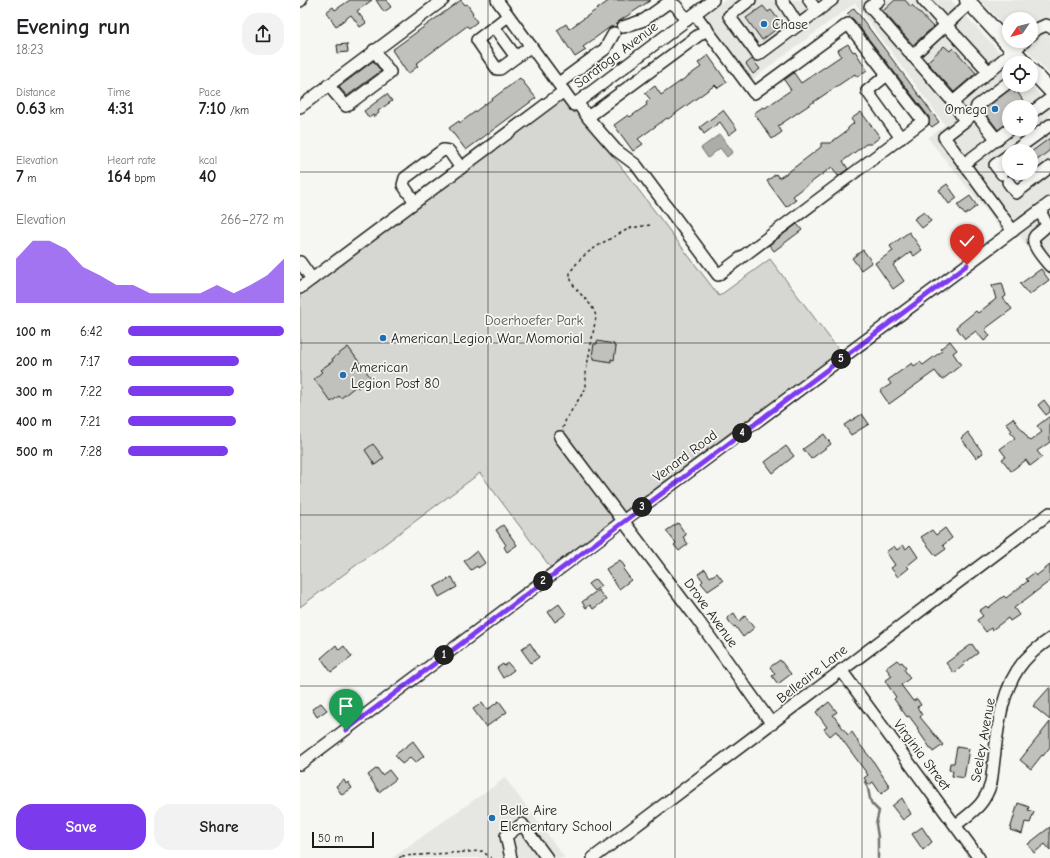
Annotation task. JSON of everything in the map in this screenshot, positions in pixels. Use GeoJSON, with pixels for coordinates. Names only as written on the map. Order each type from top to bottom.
{"type":"FeatureCollection","features":[{"type":"Feature","properties":{"kind":"main road"},"geometry":{"type":"LineString","coordinates":[[968,2],[1019,56]]}},
{"type":"Feature","properties":{"kind":"main road"},"geometry":{"type":"LineString","coordinates":[[1038,77],[1050,90]]}},
{"type":"Feature","properties":{"kind":"street"},"geometry":{"type":"LineString","coordinates":[[300,107],[374,50],[443,0]]}},
{"type":"Feature","properties":{"kind":"street"},"geometry":{"type":"LineString","coordinates":[[300,288],[461,168],[561,87],[605,49],[619,30],[644,20],[669,2],[707,29],[754,93],[848,24],[923,121],[718,275],[636,165],[616,150],[561,87],[497,0]]}},
{"type":"Feature","properties":{"kind":"street"},"geometry":{"type":"LineString","coordinates":[[750,0],[729,16],[758,55],[832,0]]}},
{"type":"Feature","properties":{"kind":"street"},"geometry":{"type":"LineString","coordinates":[[782,0],[798,25]]}},
{"type":"Feature","properties":{"kind":"street"},"geometry":{"type":"LineString","coordinates":[[809,0],[817,11]]}},
{"type":"Feature","properties":{"kind":"street"},"geometry":{"type":"LineString","coordinates":[[879,0],[870,7],[953,102],[965,121]]}},
{"type":"Feature","properties":{"kind":"street"},"geometry":{"type":"LineString","coordinates":[[923,0],[989,72]]}},
{"type":"Feature","properties":{"kind":"street","name":"Saratoga Avenue"},"geometry":{"type":"LineString","coordinates":[[576,104],[691,17],[707,2]]}},
{"type":"Feature","properties":{"kind":"street"},"geometry":{"type":"LineString","coordinates":[[912,56],[968,2]]}},
{"type":"Feature","properties":{"kind":"street"},"geometry":{"type":"LineString","coordinates":[[508,16],[477,41],[497,69],[500,69],[531,46]]}},
{"type":"Feature","properties":{"kind":"street"},"geometry":{"type":"LineString","coordinates":[[1038,29],[1046,25],[1050,27]]}},
{"type":"Feature","properties":{"kind":"street"},"geometry":{"type":"LineString","coordinates":[[494,27],[516,57]]}},
{"type":"Feature","properties":{"kind":"street"},"geometry":{"type":"LineString","coordinates":[[588,117],[707,29]]}},
{"type":"Feature","properties":{"kind":"street"},"geometry":{"type":"LineString","coordinates":[[953,102],[1017,48]]}},
{"type":"Feature","properties":{"kind":"street"},"geometry":{"type":"LineString","coordinates":[[328,85],[346,106],[389,74],[390,72],[374,50]]}},
{"type":"Feature","properties":{"kind":"street"},"geometry":{"type":"LineString","coordinates":[[887,75],[867,91],[901,138]]}},
{"type":"Feature","properties":{"kind":"street"},"geometry":{"type":"LineString","coordinates":[[1002,87],[977,106],[975,112],[944,137],[1013,230]]}},
{"type":"Feature","properties":{"kind":"street"},"geometry":{"type":"LineString","coordinates":[[1038,108],[1050,99]]}},
{"type":"Feature","properties":{"kind":"street"},"geometry":{"type":"LineString","coordinates":[[975,112],[997,140]]}},
{"type":"Feature","properties":{"kind":"street"},"geometry":{"type":"LineString","coordinates":[[1024,144],[1050,126]]}},
{"type":"Feature","properties":{"kind":"street"},"geometry":{"type":"LineString","coordinates":[[964,164],[1002,136]]}},
{"type":"Feature","properties":{"kind":"street"},"geometry":{"type":"LineString","coordinates":[[415,202],[402,184],[405,178],[443,150],[450,151],[461,168]]}},
{"type":"Feature","properties":{"kind":"street"},"geometry":{"type":"LineString","coordinates":[[1002,160],[995,165],[1002,174]]}},
{"type":"Feature","properties":{"kind":"street"},"geometry":{"type":"LineString","coordinates":[[1038,178],[1049,170]]}},
{"type":"Feature","properties":{"kind":"street"},"geometry":{"type":"LineString","coordinates":[[1006,180],[1016,193],[1035,180]]}},
{"type":"Feature","properties":{"kind":"street","name":"Venard Road"},"geometry":{"type":"LineString","coordinates":[[300,764],[1050,203]]}},
{"type":"Feature","properties":{"kind":"street"},"geometry":{"type":"LineString","coordinates":[[1040,210],[1047,224],[1034,237],[1033,241],[1034,246],[1050,266]]}},
{"type":"Feature","properties":{"kind":"street"},"geometry":{"type":"LineString","coordinates":[[300,262],[312,279]]}},
{"type":"Feature","properties":{"kind":"street","name":"Drove Avenue"},"geometry":{"type":"LineString","coordinates":[[560,437],[697,619],[772,724]]}},
{"type":"Feature","properties":{"kind":"street","name":"Belleaire Lane"},"geometry":{"type":"LineString","coordinates":[[593,858],[1050,513]]}},
{"type":"Feature","properties":{"kind":"street","name":"Seeley Avenue"},"geometry":{"type":"LineString","coordinates":[[956,825],[976,809],[984,801],[988,794],[991,784],[1002,705],[1010,683],[1024,661],[1050,638]]}},
{"type":"Feature","properties":{"kind":"street","name":"Virginia Street"},"geometry":{"type":"LineString","coordinates":[[841,670],[979,858]]}},
{"type":"Feature","properties":{"kind":"street"},"geometry":{"type":"LineString","coordinates":[[511,858],[506,836],[522,824],[547,858]]}},
{"type":"Feature","properties":{"kind":"path"},"geometry":{"type":"LineString","coordinates":[[560,437],[566,419],[586,388],[586,371],[591,338],[595,324],[595,310],[570,280],[570,272],[581,258],[604,242],[630,228],[650,225]]}},
{"type":"Feature","properties":{"kind":"path"},"geometry":{"type":"LineString","coordinates":[[399,858],[482,851],[491,858]]}},
{"type":"Feature","properties":{"kind":"shaded area"},"geometry":{"type":"Polygon","coordinates":[[[725,0],[951,0],[1003,56],[1002,56],[1002,92],[1037,92],[1050,106],[1050,278],[1019,235],[1003,232],[928,138],[945,125],[855,3],[750,81],[703,15],[725,0]]]}},
{"type":"Feature","properties":{"kind":"shaded area"},"geometry":{"type":"Polygon","coordinates":[[[980,0],[1050,0],[1050,75],[1038,62],[1038,56],[1033,56],[1025,48],[1038,48],[1038,12],[1002,12],[1002,24],[980,0]]]}},
{"type":"Feature","properties":{"kind":"shaded area"},"geometry":{"type":"Polygon","coordinates":[[[720,134],[733,152],[727,157],[720,148],[708,158],[701,148],[720,134]]]}},
{"type":"Feature","properties":{"kind":"shaded area","name":"Belle Aire Elementary School"},"geometry":{"type":"Polygon","coordinates":[[[505,778],[565,858],[392,858],[505,778]]]}},
{"type":"Feature","properties":{"kind":"green space","name":"Doerhoefer Park"},"geometry":{"type":"Polygon","coordinates":[[[561,99],[574,113],[578,110],[719,296],[770,259],[841,353],[551,568],[480,473],[300,607],[300,294],[557,100],[561,99]]]}},
{"type":"Feature","properties":{"kind":"building"},"geometry":{"type":"Polygon","coordinates":[[[350,0],[372,0],[357,11],[366,23],[360,27],[351,15],[336,26],[326,12],[333,7],[335,10],[350,0]]]}},
{"type":"Feature","properties":{"kind":"building"},"geometry":{"type":"Polygon","coordinates":[[[376,0],[386,0],[391,7],[384,12],[376,0]]]}},
{"type":"Feature","properties":{"kind":"building"},"geometry":{"type":"Polygon","coordinates":[[[461,0],[465,5],[467,4],[477,22],[469,28],[467,26],[416,64],[418,66],[408,74],[392,50],[461,0]]]}},
{"type":"Feature","properties":{"kind":"building"},"geometry":{"type":"Polygon","coordinates":[[[610,0],[651,0],[618,22],[616,27],[610,27],[583,47],[586,50],[575,57],[557,30],[566,24],[569,29],[610,0]]]}},
{"type":"Feature","properties":{"kind":"building"},"geometry":{"type":"Polygon","coordinates":[[[895,0],[905,0],[911,7],[912,5],[933,27],[913,45],[883,11],[895,0]]]}},
{"type":"Feature","properties":{"kind":"building","name":"Chase"},"geometry":{"type":"Polygon","coordinates":[[[763,6],[768,12],[771,10],[778,19],[775,21],[779,27],[762,40],[746,18],[763,6]]]}},
{"type":"Feature","properties":{"kind":"building"},"geometry":{"type":"Polygon","coordinates":[[[854,8],[939,122],[932,127],[929,124],[929,117],[854,20],[847,14],[854,8]]]}},
{"type":"Feature","properties":{"kind":"building"},"geometry":{"type":"Polygon","coordinates":[[[347,44],[348,52],[338,53],[337,45],[347,44]]]}},
{"type":"Feature","properties":{"kind":"building"},"geometry":{"type":"Polygon","coordinates":[[[848,44],[853,52],[855,51],[867,70],[857,77],[855,74],[778,126],[782,132],[772,139],[754,113],[763,107],[765,108],[791,90],[784,80],[794,73],[801,83],[841,56],[838,50],[848,44]]]}},
{"type":"Feature","properties":{"kind":"building"},"geometry":{"type":"Polygon","coordinates":[[[944,46],[950,51],[953,48],[976,73],[954,92],[927,62],[944,46]]]}},
{"type":"Feature","properties":{"kind":"building"},"geometry":{"type":"Polygon","coordinates":[[[708,55],[727,82],[718,88],[715,85],[638,139],[643,144],[633,151],[614,125],[628,115],[630,117],[647,105],[646,103],[650,99],[645,93],[655,86],[661,95],[701,67],[698,63],[708,55]]]}},
{"type":"Feature","properties":{"kind":"building"},"geometry":{"type":"Polygon","coordinates":[[[752,59],[760,69],[753,74],[746,64],[752,59]]]}},
{"type":"Feature","properties":{"kind":"building"},"geometry":{"type":"Polygon","coordinates":[[[373,61],[381,71],[347,96],[339,87],[373,61]]]}},
{"type":"Feature","properties":{"kind":"building"},"geometry":{"type":"Polygon","coordinates":[[[520,78],[536,98],[466,150],[449,128],[459,121],[460,123],[520,78]]]}},
{"type":"Feature","properties":{"kind":"building"},"geometry":{"type":"Polygon","coordinates":[[[1007,92],[1018,92],[1023,100],[1002,100],[1002,127],[998,130],[983,110],[1007,92]]]}},
{"type":"Feature","properties":{"kind":"building"},"geometry":{"type":"Polygon","coordinates":[[[387,94],[392,101],[378,111],[379,113],[374,117],[373,115],[369,118],[364,111],[387,94]]]}},
{"type":"Feature","properties":{"kind":"building"},"geometry":{"type":"Polygon","coordinates":[[[723,110],[737,129],[729,135],[720,122],[704,134],[700,127],[723,110]]]}},
{"type":"Feature","properties":{"kind":"building"},"geometry":{"type":"Polygon","coordinates":[[[861,112],[880,137],[871,144],[866,144],[843,161],[848,169],[838,176],[832,167],[793,196],[796,200],[786,207],[767,181],[776,174],[779,178],[787,173],[821,147],[821,143],[830,143],[848,130],[848,128],[854,123],[851,119],[861,112]]]}},
{"type":"Feature","properties":{"kind":"building"},"geometry":{"type":"Polygon","coordinates":[[[1050,138],[1050,150],[1038,159],[1038,147],[1050,138]]]}},
{"type":"Feature","properties":{"kind":"building"},"geometry":{"type":"Polygon","coordinates":[[[947,184],[957,198],[949,204],[939,190],[947,184]]]}},
{"type":"Feature","properties":{"kind":"building"},"geometry":{"type":"Polygon","coordinates":[[[970,196],[977,206],[965,215],[957,205],[970,196]]]}},
{"type":"Feature","properties":{"kind":"building"},"geometry":{"type":"Polygon","coordinates":[[[924,212],[931,221],[922,228],[914,219],[924,212]]]}},
{"type":"Feature","properties":{"kind":"building"},"geometry":{"type":"Polygon","coordinates":[[[797,224],[802,230],[774,251],[769,245],[797,224]]]}},
{"type":"Feature","properties":{"kind":"building"},"geometry":{"type":"Polygon","coordinates":[[[909,232],[922,250],[914,256],[911,252],[893,265],[904,281],[893,289],[875,263],[893,251],[890,246],[909,232]]]}},
{"type":"Feature","properties":{"kind":"building"},"geometry":{"type":"Polygon","coordinates":[[[863,250],[872,262],[861,270],[852,258],[863,250]]]}},
{"type":"Feature","properties":{"kind":"building"},"geometry":{"type":"Polygon","coordinates":[[[1041,269],[1049,280],[1029,295],[1020,284],[1041,269]]]}},
{"type":"Feature","properties":{"kind":"building"},"geometry":{"type":"Polygon","coordinates":[[[1002,283],[1006,296],[1003,298],[1012,309],[985,329],[990,336],[984,341],[976,331],[965,339],[956,327],[976,311],[978,313],[996,299],[992,285],[1002,283]]]}},
{"type":"Feature","properties":{"kind":"building"},"geometry":{"type":"Polygon","coordinates":[[[597,341],[614,344],[616,347],[614,360],[611,359],[611,362],[594,359],[592,356],[594,344],[597,344],[597,341]]]}},
{"type":"Feature","properties":{"kind":"building"},"geometry":{"type":"Polygon","coordinates":[[[950,341],[957,350],[953,353],[961,365],[942,380],[935,371],[889,404],[880,391],[891,384],[888,380],[912,363],[914,366],[920,362],[923,365],[942,351],[940,349],[950,341]]]}},
{"type":"Feature","properties":{"kind":"building","name":"American Legion Post 80"},"geometry":{"type":"Polygon","coordinates":[[[348,347],[371,378],[358,388],[356,386],[341,398],[339,396],[331,402],[314,379],[322,372],[320,370],[333,361],[332,359],[348,347]]]}},
{"type":"Feature","properties":{"kind":"building"},"geometry":{"type":"Polygon","coordinates":[[[1044,400],[1050,408],[1050,412],[1046,415],[1038,405],[1044,400]]]}},
{"type":"Feature","properties":{"kind":"building"},"geometry":{"type":"Polygon","coordinates":[[[862,414],[869,424],[851,435],[844,425],[862,414]]]}},
{"type":"Feature","properties":{"kind":"building"},"geometry":{"type":"Polygon","coordinates":[[[1050,416],[1050,442],[1037,451],[1042,457],[1030,466],[1026,460],[1011,471],[1002,459],[1006,457],[1000,449],[1015,438],[1010,432],[1012,431],[1006,423],[1013,418],[1030,441],[1042,432],[1037,426],[1050,416]]]}},
{"type":"Feature","properties":{"kind":"building"},"geometry":{"type":"Polygon","coordinates":[[[968,432],[983,453],[976,458],[961,438],[968,432]]]}},
{"type":"Feature","properties":{"kind":"building"},"geometry":{"type":"Polygon","coordinates":[[[824,434],[831,444],[811,459],[803,449],[824,434]]]}},
{"type":"Feature","properties":{"kind":"building"},"geometry":{"type":"Polygon","coordinates":[[[373,444],[384,458],[375,465],[365,450],[373,444]]]}},
{"type":"Feature","properties":{"kind":"building"},"geometry":{"type":"Polygon","coordinates":[[[786,446],[794,456],[773,473],[765,462],[786,446]]]}},
{"type":"Feature","properties":{"kind":"building"},"geometry":{"type":"Polygon","coordinates":[[[678,523],[686,535],[683,537],[688,544],[679,551],[674,545],[676,543],[666,531],[678,523]]]}},
{"type":"Feature","properties":{"kind":"building"},"geometry":{"type":"Polygon","coordinates":[[[503,525],[517,545],[507,552],[504,547],[506,545],[496,530],[503,525]]]}},
{"type":"Feature","properties":{"kind":"building"},"geometry":{"type":"Polygon","coordinates":[[[945,528],[952,538],[943,545],[946,549],[936,556],[921,537],[932,530],[936,535],[945,528]]]}},
{"type":"Feature","properties":{"kind":"building"},"geometry":{"type":"Polygon","coordinates":[[[903,545],[906,549],[910,545],[918,557],[907,566],[909,568],[898,577],[891,568],[895,565],[886,552],[894,546],[897,550],[903,545]]]}},
{"type":"Feature","properties":{"kind":"building"},"geometry":{"type":"Polygon","coordinates":[[[477,551],[485,563],[478,568],[477,566],[471,570],[464,561],[477,551]]]}},
{"type":"Feature","properties":{"kind":"building"},"geometry":{"type":"Polygon","coordinates":[[[620,560],[625,567],[623,569],[631,580],[619,589],[606,569],[620,560]]]}},
{"type":"Feature","properties":{"kind":"building"},"geometry":{"type":"Polygon","coordinates":[[[1050,565],[1050,581],[1014,608],[1019,615],[1010,621],[1008,618],[992,630],[991,628],[986,632],[977,620],[983,616],[979,611],[986,606],[988,608],[1004,596],[1006,598],[1028,581],[1026,579],[1034,573],[1036,576],[1050,565]]]}},
{"type":"Feature","properties":{"kind":"building"},"geometry":{"type":"Polygon","coordinates":[[[705,569],[710,577],[717,573],[723,581],[708,591],[701,583],[703,581],[698,574],[705,569]]]}},
{"type":"Feature","properties":{"kind":"building"},"geometry":{"type":"Polygon","coordinates":[[[452,577],[457,587],[439,597],[434,587],[452,577]]]}},
{"type":"Feature","properties":{"kind":"building"},"geometry":{"type":"Polygon","coordinates":[[[595,579],[601,586],[594,591],[588,584],[595,579]]]}},
{"type":"Feature","properties":{"kind":"building"},"geometry":{"type":"Polygon","coordinates":[[[598,590],[606,600],[593,609],[590,605],[586,608],[582,602],[598,590]]]}},
{"type":"Feature","properties":{"kind":"building"},"geometry":{"type":"Polygon","coordinates":[[[559,604],[566,614],[555,622],[548,612],[559,604]]]}},
{"type":"Feature","properties":{"kind":"building"},"geometry":{"type":"Polygon","coordinates":[[[734,613],[739,621],[745,616],[754,628],[743,637],[735,626],[733,627],[727,618],[734,613]]]}},
{"type":"Feature","properties":{"kind":"building"},"geometry":{"type":"Polygon","coordinates":[[[530,643],[539,657],[531,663],[521,649],[530,643]]]}},
{"type":"Feature","properties":{"kind":"building"},"geometry":{"type":"Polygon","coordinates":[[[972,644],[978,653],[954,673],[946,663],[972,644]]]}},
{"type":"Feature","properties":{"kind":"building"},"geometry":{"type":"Polygon","coordinates":[[[336,645],[339,650],[344,646],[352,657],[331,672],[321,658],[336,645]]]}},
{"type":"Feature","properties":{"kind":"building"},"geometry":{"type":"Polygon","coordinates":[[[780,660],[791,674],[778,684],[772,676],[775,674],[770,667],[780,660]]]}},
{"type":"Feature","properties":{"kind":"building"},"geometry":{"type":"Polygon","coordinates":[[[897,660],[900,663],[902,662],[906,667],[904,669],[910,678],[901,685],[913,701],[917,699],[921,705],[917,707],[922,715],[920,717],[943,745],[933,752],[917,729],[918,728],[909,716],[907,717],[894,699],[896,697],[885,681],[892,676],[886,668],[897,660]]]}},
{"type":"Feature","properties":{"kind":"building"},"geometry":{"type":"Polygon","coordinates":[[[508,663],[514,670],[503,678],[497,668],[508,663]]]}},
{"type":"Feature","properties":{"kind":"building"},"geometry":{"type":"Polygon","coordinates":[[[1050,687],[1050,720],[1033,706],[1050,687]]]}},
{"type":"Feature","properties":{"kind":"building"},"geometry":{"type":"Polygon","coordinates":[[[499,701],[507,712],[486,727],[473,709],[482,703],[487,710],[499,701]]]}},
{"type":"Feature","properties":{"kind":"building"},"geometry":{"type":"Polygon","coordinates":[[[829,702],[837,712],[833,715],[848,735],[852,732],[890,787],[881,794],[873,782],[869,785],[864,778],[868,775],[836,731],[830,736],[824,729],[827,727],[816,712],[829,702]]]}},
{"type":"Feature","properties":{"kind":"building"},"geometry":{"type":"Polygon","coordinates":[[[321,703],[327,710],[317,717],[312,709],[321,703]]]}},
{"type":"Feature","properties":{"kind":"building"},"geometry":{"type":"Polygon","coordinates":[[[1050,722],[1050,747],[1031,769],[1020,760],[1050,722]]]}},
{"type":"Feature","properties":{"kind":"building"},"geometry":{"type":"Polygon","coordinates":[[[413,741],[424,756],[415,763],[410,758],[402,764],[395,755],[413,741]]]}},
{"type":"Feature","properties":{"kind":"building"},"geometry":{"type":"Polygon","coordinates":[[[957,747],[969,749],[964,778],[952,776],[953,771],[949,770],[950,763],[954,763],[957,747]]]}},
{"type":"Feature","properties":{"kind":"building"},"geometry":{"type":"Polygon","coordinates":[[[377,768],[382,775],[389,770],[396,779],[379,792],[368,775],[377,768]]]}},
{"type":"Feature","properties":{"kind":"building"},"geometry":{"type":"Polygon","coordinates":[[[344,780],[346,784],[348,782],[352,788],[342,795],[336,786],[344,780]]]}},
{"type":"Feature","properties":{"kind":"building"},"geometry":{"type":"Polygon","coordinates":[[[902,798],[911,814],[903,820],[892,806],[902,798]]]}},
{"type":"Feature","properties":{"kind":"building"},"geometry":{"type":"Polygon","coordinates":[[[1018,803],[1029,807],[1028,810],[1034,812],[1030,823],[1025,822],[1022,834],[1010,830],[1018,803]]]}},
{"type":"Feature","properties":{"kind":"building"},"geometry":{"type":"Polygon","coordinates":[[[922,827],[932,842],[923,850],[912,834],[922,827]]]}},
{"type":"Feature","properties":{"kind":"building"},"geometry":{"type":"Polygon","coordinates":[[[1050,827],[1050,850],[1045,844],[1034,853],[1028,844],[1050,827]]]}},
{"type":"Feature","properties":{"kind":"waterway"},"geometry":{"type":"LineString","coordinates":[[865,782],[868,787],[872,804],[879,811],[876,824],[878,837],[878,858]]}},
{"type":"Feature","properties":{"kind":"place","name":"Chase"},"geometry":{"type":"Point","coordinates":[764,24]}},
{"type":"Feature","properties":{"kind":"place","name":"Omega"},"geometry":{"type":"Point","coordinates":[995,109]}},
{"type":"Feature","properties":{"kind":"place","name":"American Legion War Momorial"},"geometry":{"type":"Point","coordinates":[383,338]}},
{"type":"Feature","properties":{"kind":"place","name":"American Legion Post 80"},"geometry":{"type":"Point","coordinates":[343,375]}},
{"type":"Feature","properties":{"kind":"place","name":"Belle Aire Elementary School"},"geometry":{"type":"Point","coordinates":[492,818]}},
{"type":"Feature","properties":{"kind":"route"},"geometry":{"type":"LineString","coordinates":[[346,730],[623,521],[967,265]]}}]}
